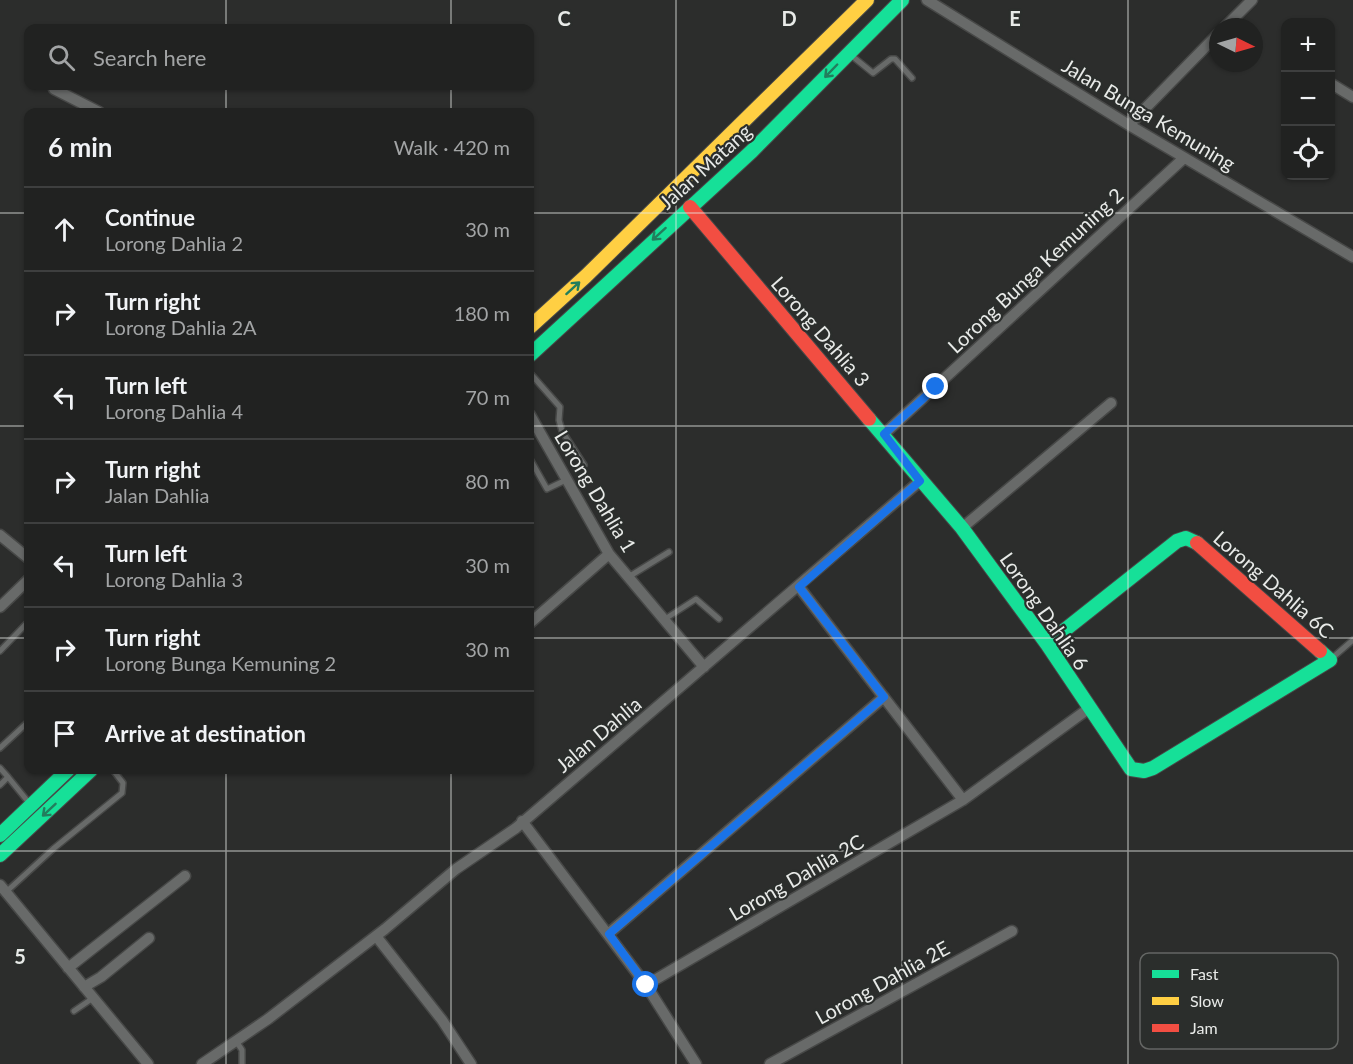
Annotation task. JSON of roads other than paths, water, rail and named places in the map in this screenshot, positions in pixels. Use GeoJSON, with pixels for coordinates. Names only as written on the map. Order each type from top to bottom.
{"type":"FeatureCollection","features":[{"type":"Feature","properties":{"kind":"street"},"geometry":{"type":"LineString","coordinates":[[850,17],[851,0]]}},
{"type":"Feature","properties":{"kind":"street","name":"Jalan Matang"},"geometry":{"type":"LineString","coordinates":[[534,323],[586,276],[867,0]]}},
{"type":"Feature","properties":{"kind":"street","name":"Jalan Matang"},"geometry":{"type":"LineString","coordinates":[[534,350],[790,115],[848,52],[902,0]]}},
{"type":"Feature","properties":{"kind":"street","name":"Jalan Bunga Kemuning"},"geometry":{"type":"LineString","coordinates":[[927,0],[1129,125],[1353,257]]}},
{"type":"Feature","properties":{"kind":"street"},"geometry":{"type":"LineString","coordinates":[[1234,18],[1252,0]]}},
{"type":"Feature","properties":{"kind":"street"},"geometry":{"type":"LineString","coordinates":[[1129,125],[1209,43]]}},
{"type":"Feature","properties":{"kind":"street"},"geometry":{"type":"LineString","coordinates":[[1335,86],[1353,97]]}},
{"type":"Feature","properties":{"kind":"street"},"geometry":{"type":"LineString","coordinates":[[56,90],[91,108]]}},
{"type":"Feature","properties":{"kind":"street","name":"Lorong Bunga Kemuning 2"},"geometry":{"type":"LineString","coordinates":[[884,434],[1184,158]]}},
{"type":"Feature","properties":{"kind":"street","name":"Lorong Dahlia 3"},"geometry":{"type":"LineString","coordinates":[[690,207],[884,434],[920,481]]}},
{"type":"Feature","properties":{"kind":"street"},"geometry":{"type":"LineString","coordinates":[[962,528],[1111,403]]}},
{"type":"Feature","properties":{"kind":"street","name":"Lorong Dahlia 1"},"geometry":{"type":"LineString","coordinates":[[534,431],[609,554],[630,576],[704,667]]}},
{"type":"Feature","properties":{"kind":"street","name":"Lorong Dahlia 6"},"geometry":{"type":"LineString","coordinates":[[920,481],[962,528],[1047,644],[1088,709],[1131,769],[1144,771],[1153,768],[1330,660]]}},
{"type":"Feature","properties":{"kind":"street","name":"Jalan Dahlia"},"geometry":{"type":"LineString","coordinates":[[202,1064],[376,936],[456,869],[522,822],[920,481]]}},
{"type":"Feature","properties":{"kind":"street"},"geometry":{"type":"LineString","coordinates":[[0,535],[24,555]]}},
{"type":"Feature","properties":{"kind":"street","name":"Lorong Dahlia 6C"},"geometry":{"type":"LineString","coordinates":[[1047,644],[1177,541],[1186,538],[1196,542],[1330,660]]}},
{"type":"Feature","properties":{"kind":"street"},"geometry":{"type":"LineString","coordinates":[[534,620],[609,554]]}},
{"type":"Feature","properties":{"kind":"street"},"geometry":{"type":"LineString","coordinates":[[0,607],[24,584]]}},
{"type":"Feature","properties":{"kind":"street"},"geometry":{"type":"LineString","coordinates":[[799,587],[963,800]]}},
{"type":"Feature","properties":{"kind":"street"},"geometry":{"type":"LineString","coordinates":[[609,934],[884,697]]}},
{"type":"Feature","properties":{"kind":"street","name":"Lorong Dahlia 2C"},"geometry":{"type":"LineString","coordinates":[[646,985],[963,800],[1088,709]]}},
{"type":"Feature","properties":{"kind":"street"},"geometry":{"type":"LineString","coordinates":[[0,835],[64,774]]}},
{"type":"Feature","properties":{"kind":"street"},"geometry":{"type":"LineString","coordinates":[[0,855],[87,774]]}},
{"type":"Feature","properties":{"kind":"street"},"geometry":{"type":"LineString","coordinates":[[522,822],[646,985],[696,1064]]}},
{"type":"Feature","properties":{"kind":"street"},"geometry":{"type":"LineString","coordinates":[[68,968],[185,876]]}},
{"type":"Feature","properties":{"kind":"street"},"geometry":{"type":"LineString","coordinates":[[3,888],[148,1064]]}},
{"type":"Feature","properties":{"kind":"street","name":"Lorong Dahlia 2E"},"geometry":{"type":"LineString","coordinates":[[770,1064],[1012,931]]}},
{"type":"Feature","properties":{"kind":"street"},"geometry":{"type":"LineString","coordinates":[[376,936],[442,1020],[471,1064]]}},
{"type":"Feature","properties":{"kind":"street"},"geometry":{"type":"LineString","coordinates":[[84,987],[101,977],[149,938]]}},
{"type":"Feature","properties":{"kind":"lane"},"geometry":{"type":"LineString","coordinates":[[848,52],[873,73],[891,59],[895,59],[912,78]]}},
{"type":"Feature","properties":{"kind":"lane"},"geometry":{"type":"LineString","coordinates":[[534,378],[560,407],[559,420],[562,431],[584,465]]}},
{"type":"Feature","properties":{"kind":"lane"},"geometry":{"type":"LineString","coordinates":[[534,466],[547,489],[566,480]]}},
{"type":"Feature","properties":{"kind":"lane"},"geometry":{"type":"LineString","coordinates":[[630,576],[669,552]]}},
{"type":"Feature","properties":{"kind":"lane"},"geometry":{"type":"LineString","coordinates":[[665,619],[696,599],[719,618]]}},
{"type":"Feature","properties":{"kind":"lane"},"geometry":{"type":"LineString","coordinates":[[0,651],[24,626]]}},
{"type":"Feature","properties":{"kind":"lane"},"geometry":{"type":"LineString","coordinates":[[1330,660],[1353,640]]}},
{"type":"Feature","properties":{"kind":"lane"},"geometry":{"type":"LineString","coordinates":[[0,748],[24,726]]}},
{"type":"Feature","properties":{"kind":"lane"},"geometry":{"type":"LineString","coordinates":[[0,768],[31,805]]}},
{"type":"Feature","properties":{"kind":"lane"},"geometry":{"type":"LineString","coordinates":[[3,888],[122,793],[123,783],[116,774]]}},
{"type":"Feature","properties":{"kind":"lane"},"geometry":{"type":"LineString","coordinates":[[0,785],[8,777]]}},
{"type":"Feature","properties":{"kind":"lane"},"geometry":{"type":"LineString","coordinates":[[74,1011],[93,998]]}},
{"type":"Feature","properties":{"kind":"lane"},"geometry":{"type":"LineString","coordinates":[[236,1041],[242,1050],[242,1064]]}}]}
